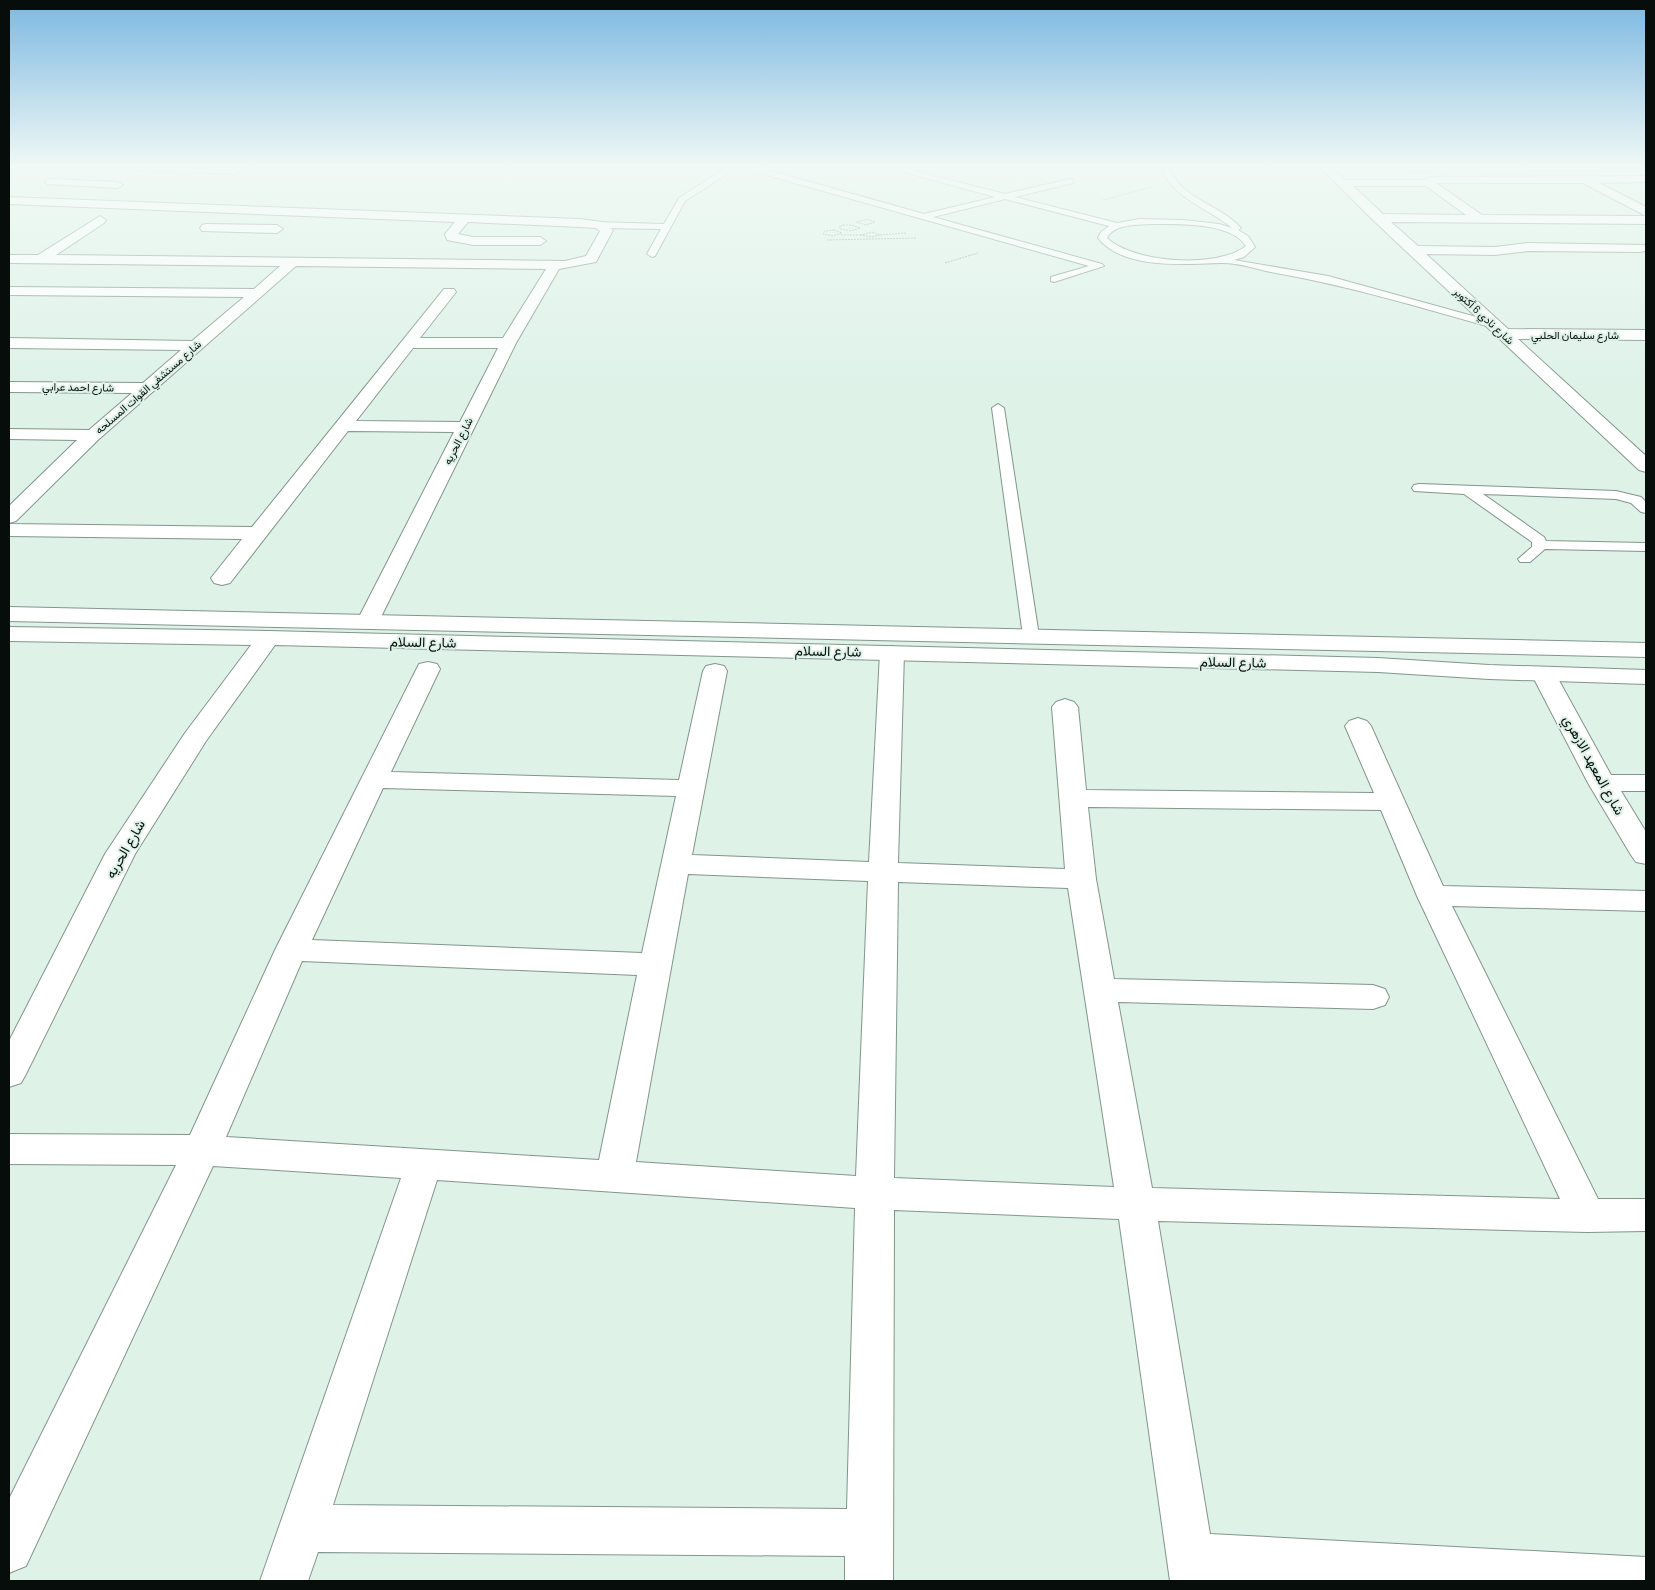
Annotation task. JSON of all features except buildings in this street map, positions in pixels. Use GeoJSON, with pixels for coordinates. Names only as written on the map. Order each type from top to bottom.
{"type":"FeatureCollection","features":[{"type":"Feature","properties":{"kind":"street"},"geometry":{"type":"LineString","coordinates":[[40,260],[71,239]]}},
{"type":"Feature","properties":{"kind":"street"},"geometry":{"type":"LineString","coordinates":[[464,239],[473,241],[540,241]]}},
{"type":"Feature","properties":{"kind":"street"},"geometry":{"type":"LineString","coordinates":[[9,259],[555,265],[576,264],[591,259],[602,239]]}},
{"type":"Feature","properties":{"kind":"street","name":"شارع نادي 6 أكتوبر"},"geometry":{"type":"LineString","coordinates":[[1401,239],[1643,460]]}},
{"type":"Feature","properties":{"kind":"street"},"geometry":{"type":"LineString","coordinates":[[1517,239],[1528,247]]}},
{"type":"Feature","properties":{"kind":"street"},"geometry":{"type":"LineString","coordinates":[[1628,239],[1643,250]]}},
{"type":"Feature","properties":{"kind":"street"},"geometry":{"type":"LineString","coordinates":[[1413,250],[1495,251],[1528,247],[1643,250]]}},
{"type":"Feature","properties":{"kind":"street","name":"شارع مستشفي القوات المسلحه"},"geometry":{"type":"LineString","coordinates":[[9,517],[93,436],[292,262]]}},
{"type":"Feature","properties":{"kind":"street","name":"شارع الحريه"},"geometry":{"type":"LineString","coordinates":[[368,621],[508,343],[555,265]]}},
{"type":"Feature","properties":{"kind":"street"},"geometry":{"type":"LineString","coordinates":[[9,291],[257,293]]}},
{"type":"Feature","properties":{"kind":"street"},"geometry":{"type":"LineString","coordinates":[[222,578],[345,426],[449,292]]}},
{"type":"Feature","properties":{"kind":"street","name":"شارع سليمان الحلبي"},"geometry":{"type":"LineString","coordinates":[[1504,335],[1646,335]]}},
{"type":"Feature","properties":{"kind":"street","name":"شارع سليمان الحلبي"},"geometry":{"type":"LineString","coordinates":[[1504,335],[1646,344]]}},
{"type":"Feature","properties":{"kind":"street"},"geometry":{"type":"LineString","coordinates":[[9,343],[196,346]]}},
{"type":"Feature","properties":{"kind":"street"},"geometry":{"type":"LineString","coordinates":[[408,343],[508,343]]}},
{"type":"Feature","properties":{"kind":"street","name":"شارع احمد عرابي"},"geometry":{"type":"LineString","coordinates":[[9,387],[148,388]]}},
{"type":"Feature","properties":{"kind":"street"},"geometry":{"type":"LineString","coordinates":[[345,426],[466,427]]}},
{"type":"Feature","properties":{"kind":"street"},"geometry":{"type":"LineString","coordinates":[[9,434],[93,436]]}},
{"type":"Feature","properties":{"kind":"street"},"geometry":{"type":"LineString","coordinates":[[9,530],[258,533]]}},
{"type":"Feature","properties":{"kind":"street","name":"شارع السلام"},"geometry":{"type":"LineString","coordinates":[[9,614],[1646,650]]}},
{"type":"Feature","properties":{"kind":"street","name":"شارع السلام"},"geometry":{"type":"LineString","coordinates":[[9,634],[268,638],[1378,665],[1544,675],[1646,677]]}},
{"type":"Feature","properties":{"kind":"street","name":"شارع الحريه"},"geometry":{"type":"LineString","coordinates":[[9,1074],[120,854],[194,739],[268,638]]}},
{"type":"Feature","properties":{"kind":"street"},"geometry":{"type":"LineString","coordinates":[[1368,644],[1378,665]]}},
{"type":"Feature","properties":{"kind":"street"},"geometry":{"type":"LineString","coordinates":[[869,1581],[874,1193],[882,871],[892,653]]}},
{"type":"Feature","properties":{"kind":"street"},"geometry":{"type":"LineString","coordinates":[[9,1549],[202,1150],[291,950],[428,669]]}},
{"type":"Feature","properties":{"kind":"street"},"geometry":{"type":"LineString","coordinates":[[615,1176],[655,965],[715,671]]}},
{"type":"Feature","properties":{"kind":"street","name":"شارع المعهد الازهري"},"geometry":{"type":"LineString","coordinates":[[1544,675],[1602,783],[1646,855]]}},
{"type":"Feature","properties":{"kind":"street"},"geometry":{"type":"LineString","coordinates":[[1065,707],[1081,879],[1136,1204],[1192,1569],[1646,1581]]}},
{"type":"Feature","properties":{"kind":"street"},"geometry":{"type":"LineString","coordinates":[[1358,726],[1432,896],[1587,1216]]}},
{"type":"Feature","properties":{"kind":"street"},"geometry":{"type":"LineString","coordinates":[[375,780],[691,788]]}},
{"type":"Feature","properties":{"kind":"street"},"geometry":{"type":"LineString","coordinates":[[1602,783],[1646,783]]}},
{"type":"Feature","properties":{"kind":"street"},"geometry":{"type":"LineString","coordinates":[[1074,798],[1391,802]]}},
{"type":"Feature","properties":{"kind":"street"},"geometry":{"type":"LineString","coordinates":[[676,864],[1081,879]]}},
{"type":"Feature","properties":{"kind":"street"},"geometry":{"type":"LineString","coordinates":[[1432,896],[1646,901]]}},
{"type":"Feature","properties":{"kind":"street"},"geometry":{"type":"LineString","coordinates":[[291,950],[655,965]]}},
{"type":"Feature","properties":{"kind":"street"},"geometry":{"type":"LineString","coordinates":[[1099,990],[1373,997]]}},
{"type":"Feature","properties":{"kind":"street"},"geometry":{"type":"LineString","coordinates":[[9,1149],[202,1150],[874,1193],[1136,1204],[1587,1216],[1646,1215]]}},
{"type":"Feature","properties":{"kind":"street"},"geometry":{"type":"LineString","coordinates":[[284,1581],[424,1164]]}},
{"type":"Feature","properties":{"kind":"street"},"geometry":{"type":"LineString","coordinates":[[302,1528],[870,1533]]}},
{"type":"Feature","properties":{"kind":"lane"},"geometry":{"type":"LineString","coordinates":[[652,254],[661,239]]}},
{"type":"Feature","properties":{"kind":"lane"},"geometry":{"type":"LineString","coordinates":[[1012,239],[1107,263]]}},
{"type":"Feature","properties":{"kind":"lane"},"geometry":{"type":"LineString","coordinates":[[1103,239],[1114,249],[1134,256],[1174,262],[1215,261],[1246,264],[1328,279],[1504,335]]}},
{"type":"Feature","properties":{"kind":"lane"},"geometry":{"type":"LineString","coordinates":[[1247,239],[1256,254]]}},
{"type":"Feature","properties":{"kind":"lane"},"geometry":{"type":"LineString","coordinates":[[1215,261],[1256,254],[1321,272],[1328,276],[1328,279]]}},
{"type":"Feature","properties":{"kind":"lane"},"geometry":{"type":"LineString","coordinates":[[1054,279],[1134,256]]}},
{"type":"Feature","properties":{"kind":"lane"},"geometry":{"type":"LineString","coordinates":[[998,408],[1031,636]]}},
{"type":"Feature","properties":{"kind":"lane"},"geometry":{"type":"LineString","coordinates":[[1418,488],[1616,495],[1636,500],[1646,509]]}},
{"type":"Feature","properties":{"kind":"lane"},"geometry":{"type":"LineString","coordinates":[[1468,490],[1533,535],[1539,540],[1540,544]]}},
{"type":"Feature","properties":{"kind":"lane"},"geometry":{"type":"LineString","coordinates":[[1540,544],[1646,548]]}},
{"type":"Feature","properties":{"kind":"lane"},"geometry":{"type":"LineString","coordinates":[[1525,559],[1539,548],[1540,544]]}},
{"type":"Feature","properties":{"kind":"path"},"geometry":{"type":"LineString","coordinates":[[827,240],[845,239]]}}]}
